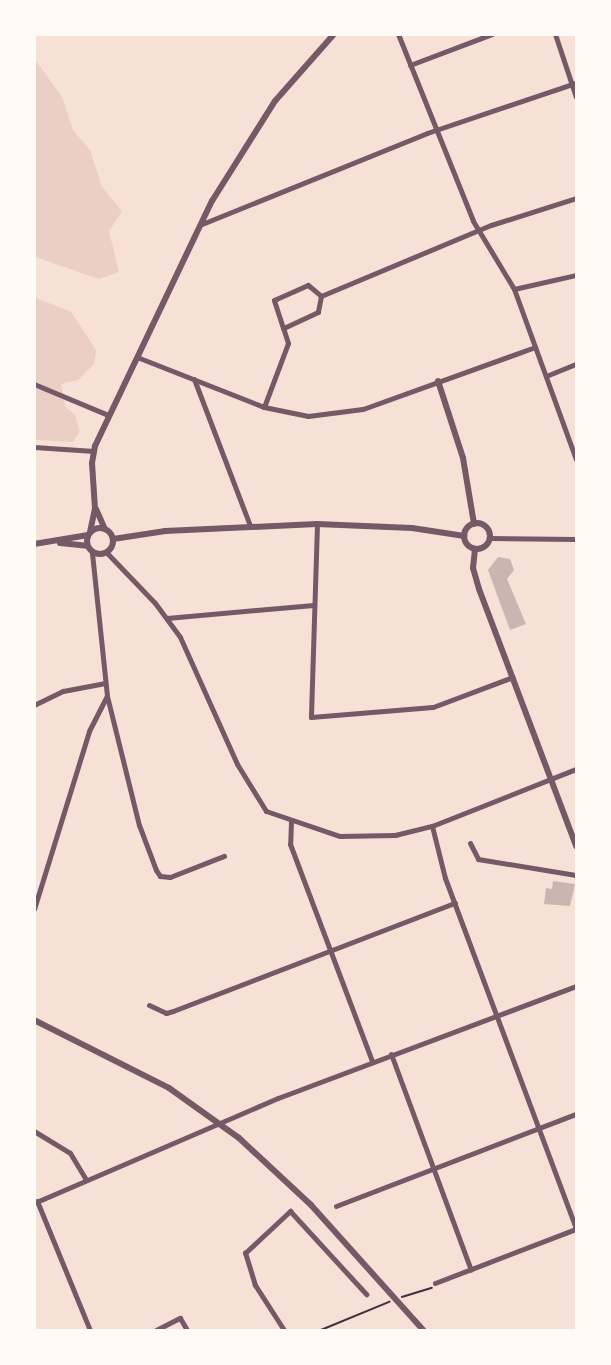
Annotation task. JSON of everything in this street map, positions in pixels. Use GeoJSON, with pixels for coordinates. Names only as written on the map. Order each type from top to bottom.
{"type":"FeatureCollection","features":[{"type":"Feature","properties":{"kind":"street"},"geometry":{"type":"LineString","coordinates":[[224,856],[170,877],[160,876],[139,825],[107,696],[92,553],[87,546],[95,509],[94,452],[108,415],[217,191],[275,101],[334,34]]}},
{"type":"Feature","properties":{"kind":"street"},"geometry":{"type":"LineString","coordinates":[[398,34],[479,231],[514,289],[576,459]]}},
{"type":"Feature","properties":{"kind":"street"},"geometry":{"type":"LineString","coordinates":[[410,65],[492,34]]}},
{"type":"Feature","properties":{"kind":"street"},"geometry":{"type":"LineString","coordinates":[[555,34],[574,83],[576,97]]}},
{"type":"Feature","properties":{"kind":"street"},"geometry":{"type":"LineString","coordinates":[[201,224],[437,131],[574,83]]}},
{"type":"Feature","properties":{"kind":"street"},"geometry":{"type":"LineString","coordinates":[[321,296],[479,231],[576,198]]}},
{"type":"Feature","properties":{"kind":"street"},"geometry":{"type":"LineString","coordinates":[[514,289],[576,275]]}},
{"type":"Feature","properties":{"kind":"street"},"geometry":{"type":"LineString","coordinates":[[264,408],[288,344],[274,300],[308,285],[321,296]]}},
{"type":"Feature","properties":{"kind":"street"},"geometry":{"type":"LineString","coordinates":[[283,328],[318,312],[321,296]]}},
{"type":"Feature","properties":{"kind":"street"},"geometry":{"type":"LineString","coordinates":[[137,357],[264,408],[308,416],[331,416],[363,409],[535,347]]}},
{"type":"Feature","properties":{"kind":"street"},"geometry":{"type":"LineString","coordinates":[[546,376],[576,364]]}},
{"type":"Feature","properties":{"kind":"street"},"geometry":{"type":"LineString","coordinates":[[194,379],[250,526]]}},
{"type":"Feature","properties":{"kind":"street"},"geometry":{"type":"LineString","coordinates":[[438,381],[463,458],[474,524],[464,536]]}},
{"type":"Feature","properties":{"kind":"street"},"geometry":{"type":"LineString","coordinates":[[34,384],[108,415]]}},
{"type":"Feature","properties":{"kind":"street"},"geometry":{"type":"LineString","coordinates":[[34,447],[94,452]]}},
{"type":"Feature","properties":{"kind":"street"},"geometry":{"type":"LineString","coordinates":[[95,509],[113,539]]}},
{"type":"Feature","properties":{"kind":"street"},"geometry":{"type":"LineString","coordinates":[[317,524],[311,717],[433,707],[513,677]]}},
{"type":"Feature","properties":{"kind":"street"},"geometry":{"type":"LineString","coordinates":[[113,539],[165,531],[317,524],[412,528],[464,536]]}},
{"type":"Feature","properties":{"kind":"street"},"geometry":{"type":"LineString","coordinates":[[474,524],[484,526],[490,538]]}},
{"type":"Feature","properties":{"kind":"street"},"geometry":{"type":"LineString","coordinates":[[34,544],[56,542],[105,529]]}},
{"type":"Feature","properties":{"kind":"street"},"geometry":{"type":"LineString","coordinates":[[464,536],[466,543],[475,549],[483,548],[490,538]]}},
{"type":"Feature","properties":{"kind":"street"},"geometry":{"type":"LineString","coordinates":[[490,538],[576,539]]}},
{"type":"Feature","properties":{"kind":"street"},"geometry":{"type":"LineString","coordinates":[[107,553],[113,539]]}},
{"type":"Feature","properties":{"kind":"street"},"geometry":{"type":"LineString","coordinates":[[56,542],[87,546]]}},
{"type":"Feature","properties":{"kind":"street"},"geometry":{"type":"LineString","coordinates":[[475,549],[476,578],[576,846]]}},
{"type":"Feature","properties":{"kind":"street"},"geometry":{"type":"LineString","coordinates":[[92,553],[107,553],[167,618],[195,664],[229,748],[255,797],[266,811],[291,821],[351,837],[395,835],[432,826],[576,769]]}},
{"type":"Feature","properties":{"kind":"street"},"geometry":{"type":"LineString","coordinates":[[167,618],[313,605]]}},
{"type":"Feature","properties":{"kind":"street"},"geometry":{"type":"LineString","coordinates":[[34,705],[63,691],[105,683]]}},
{"type":"Feature","properties":{"kind":"street"},"geometry":{"type":"LineString","coordinates":[[34,909],[89,731],[107,696]]}},
{"type":"Feature","properties":{"kind":"street"},"geometry":{"type":"LineString","coordinates":[[291,821],[290,844],[372,1061]]}},
{"type":"Feature","properties":{"kind":"street"},"geometry":{"type":"LineString","coordinates":[[432,826],[455,903],[576,1229],[435,1283]]}},
{"type":"Feature","properties":{"kind":"street"},"geometry":{"type":"LineString","coordinates":[[470,843],[478,859],[576,875]]}},
{"type":"Feature","properties":{"kind":"street"},"geometry":{"type":"LineString","coordinates":[[149,1005],[166,1013],[455,903]]}},
{"type":"Feature","properties":{"kind":"street"},"geometry":{"type":"LineString","coordinates":[[90,1330],[36,1202],[372,1061],[576,986]]}},
{"type":"Feature","properties":{"kind":"street"},"geometry":{"type":"LineString","coordinates":[[34,1020],[169,1088],[239,1138],[311,1206],[423,1330]]}},
{"type":"Feature","properties":{"kind":"street"},"geometry":{"type":"LineString","coordinates":[[391,1054],[471,1270]]}},
{"type":"Feature","properties":{"kind":"street"},"geometry":{"type":"LineString","coordinates":[[336,1206],[576,1114]]}},
{"type":"Feature","properties":{"kind":"street"},"geometry":{"type":"LineString","coordinates":[[34,1131],[70,1153],[86,1180]]}},
{"type":"Feature","properties":{"kind":"street"},"geometry":{"type":"LineString","coordinates":[[284,1330],[255,1286],[245,1253],[291,1211],[366,1294]]}},
{"type":"Feature","properties":{"kind":"street"},"geometry":{"type":"LineString","coordinates":[[156,1330],[180,1318],[187,1330]]}},
{"type":"Feature","properties":{"kind":"shaded area"},"geometry":{"type":"Polygon","coordinates":[[[34,58],[62,97],[73,130],[90,150],[102,187],[122,211],[109,231],[119,272],[99,279],[35,257],[34,58]]]}},
{"type":"Feature","properties":{"kind":"shaded area"},"geometry":{"type":"Polygon","coordinates":[[[34,297],[71,312],[96,350],[94,364],[78,380],[61,384],[65,406],[75,415],[80,431],[73,442],[35,440],[34,297]]]}},
{"type":"Feature","properties":{"kind":"building"},"geometry":{"type":"Polygon","coordinates":[[[498,557],[510,559],[514,570],[507,579],[526,624],[510,630],[488,570],[498,557]]]}},
{"type":"Feature","properties":{"kind":"building"},"geometry":{"type":"Polygon","coordinates":[[[553,881],[575,884],[570,906],[544,904],[546,888],[552,889],[553,881]]]}}]}
